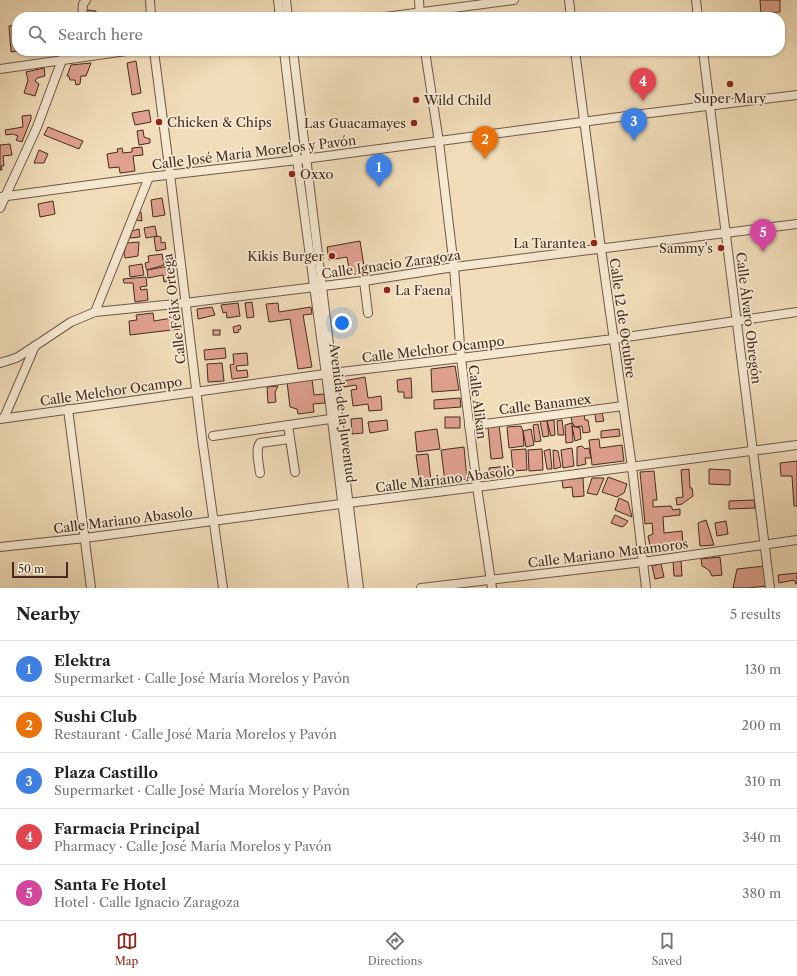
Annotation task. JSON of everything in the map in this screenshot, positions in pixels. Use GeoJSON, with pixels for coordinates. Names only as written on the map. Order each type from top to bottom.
{"type":"FeatureCollection","features":[{"type":"Feature","properties":{"kind":"street"},"geometry":{"type":"LineString","coordinates":[[82,12],[83,4],[86,0]]}},
{"type":"Feature","properties":{"kind":"street"},"geometry":{"type":"LineString","coordinates":[[150,0],[151,12]]}},
{"type":"Feature","properties":{"kind":"street"},"geometry":{"type":"LineString","coordinates":[[278,0],[279,12]]}},
{"type":"Feature","properties":{"kind":"street"},"geometry":{"type":"LineString","coordinates":[[286,0],[287,12]]}},
{"type":"Feature","properties":{"kind":"street"},"geometry":{"type":"LineString","coordinates":[[419,0],[420,12]]}},
{"type":"Feature","properties":{"kind":"street"},"geometry":{"type":"LineString","coordinates":[[433,12],[514,0]]}},
{"type":"Feature","properties":{"kind":"street"},"geometry":{"type":"LineString","coordinates":[[569,0],[570,12]]}},
{"type":"Feature","properties":{"kind":"street"},"geometry":{"type":"LineString","coordinates":[[696,0],[697,12]]}},
{"type":"Feature","properties":{"kind":"street"},"geometry":{"type":"LineString","coordinates":[[0,69],[62,60],[76,56]]}},
{"type":"Feature","properties":{"kind":"street","name":"Calle Félix Ortega"},"geometry":{"type":"LineString","coordinates":[[155,56],[196,392],[223,588]]}},
{"type":"Feature","properties":{"kind":"street","name":"Avenida de la Juventud"},"geometry":{"type":"LineString","coordinates":[[285,56],[302,160]]}},
{"type":"Feature","properties":{"kind":"street","name":"Avenida de la Juventud"},"geometry":{"type":"LineString","coordinates":[[292,56],[302,160],[346,504],[359,588]]}},
{"type":"Feature","properties":{"kind":"street","name":"Calle Alikan"},"geometry":{"type":"LineString","coordinates":[[426,56],[439,142],[454,267],[461,358],[469,426],[492,584]]}},
{"type":"Feature","properties":{"kind":"street","name":"Calle 12 de Octubre"},"geometry":{"type":"LineString","coordinates":[[576,56],[613,339],[632,467],[646,588]]}},
{"type":"Feature","properties":{"kind":"street","name":"Calle Álvaro Obregón"},"geometry":{"type":"LineString","coordinates":[[704,56],[770,588]]}},
{"type":"Feature","properties":{"kind":"street"},"geometry":{"type":"LineString","coordinates":[[0,208],[3,196],[36,127],[62,60]]}},
{"type":"Feature","properties":{"kind":"street","name":"Calle José María Morelos y Pavón"},"geometry":{"type":"LineString","coordinates":[[3,196],[170,174],[302,160],[797,94]]}},
{"type":"Feature","properties":{"kind":"street"},"geometry":{"type":"LineString","coordinates":[[95,312],[149,177]]}},
{"type":"Feature","properties":{"kind":"street","name":"Calle Ignacio Zaragoza"},"geometry":{"type":"LineString","coordinates":[[0,363],[10,360],[35,346],[71,322],[95,312],[185,303],[364,281],[454,267],[797,224]]}},
{"type":"Feature","properties":{"kind":"street"},"geometry":{"type":"LineString","coordinates":[[364,281],[368,313]]}},
{"type":"Feature","properties":{"kind":"street","name":"Calle Melchor Ocampo"},"geometry":{"type":"LineString","coordinates":[[2,418],[329,373],[613,339],[797,312]]}},
{"type":"Feature","properties":{"kind":"street"},"geometry":{"type":"LineString","coordinates":[[2,418],[35,346]]}},
{"type":"Feature","properties":{"kind":"street","name":"Calle Banamex"},"geometry":{"type":"LineString","coordinates":[[469,426],[623,406]]}},
{"type":"Feature","properties":{"kind":"street"},"geometry":{"type":"LineString","coordinates":[[68,409],[91,588]]}},
{"type":"Feature","properties":{"kind":"street"},"geometry":{"type":"LineString","coordinates":[[213,436],[335,418]]}},
{"type":"Feature","properties":{"kind":"street"},"geometry":{"type":"LineString","coordinates":[[288,425],[295,472]]}},
{"type":"Feature","properties":{"kind":"street"},"geometry":{"type":"LineString","coordinates":[[260,473],[258,445],[260,443],[289,439]]}},
{"type":"Feature","properties":{"kind":"street","name":"Calle Mariano Abasolo"},"geometry":{"type":"LineString","coordinates":[[0,547],[85,538],[797,445]]}},
{"type":"Feature","properties":{"kind":"street","name":"Avenida de la Juventud"},"geometry":{"type":"LineString","coordinates":[[346,504],[353,588]]}},
{"type":"Feature","properties":{"kind":"street","name":"Calle Mariano Matamoros"},"geometry":{"type":"LineString","coordinates":[[421,588],[492,584],[797,540]]}},
{"type":"Feature","properties":{"kind":"building"},"geometry":{"type":"Polygon","coordinates":[[[760,0],[780,0],[780,12],[761,12],[760,0]]]}},
{"type":"Feature","properties":{"kind":"building"},"geometry":{"type":"Polygon","coordinates":[[[86,10],[96,11],[96,12],[85,12],[86,10]]]}},
{"type":"Feature","properties":{"kind":"building"},"geometry":{"type":"Polygon","coordinates":[[[9,26],[12,26],[11,52],[9,26]]]}},
{"type":"Feature","properties":{"kind":"building"},"geometry":{"type":"Polygon","coordinates":[[[136,61],[141,93],[132,95],[127,63],[136,61]]]}},
{"type":"Feature","properties":{"kind":"building"},"geometry":{"type":"Polygon","coordinates":[[[91,63],[86,76],[81,76],[80,84],[76,85],[75,80],[70,80],[69,76],[67,76],[71,65],[91,63]]]}},
{"type":"Feature","properties":{"kind":"building"},"geometry":{"type":"Polygon","coordinates":[[[44,68],[45,76],[37,78],[35,81],[39,84],[35,96],[24,93],[28,80],[26,72],[44,68]]]}},
{"type":"Feature","properties":{"kind":"building"},"geometry":{"type":"Polygon","coordinates":[[[149,110],[151,122],[135,125],[132,113],[149,110]]]}},
{"type":"Feature","properties":{"kind":"building"},"geometry":{"type":"Polygon","coordinates":[[[31,115],[31,119],[22,142],[16,140],[18,136],[13,134],[6,135],[5,130],[23,127],[22,116],[31,115]]]}},
{"type":"Feature","properties":{"kind":"building"},"geometry":{"type":"Polygon","coordinates":[[[48,127],[83,141],[79,149],[44,135],[48,127]]]}},
{"type":"Feature","properties":{"kind":"building"},"geometry":{"type":"Polygon","coordinates":[[[143,130],[144,137],[150,139],[150,143],[139,145],[137,131],[143,130]]]}},
{"type":"Feature","properties":{"kind":"building"},"geometry":{"type":"Polygon","coordinates":[[[10,144],[12,155],[3,156],[4,166],[1,166],[2,170],[0,170],[0,145],[10,144]]]}},
{"type":"Feature","properties":{"kind":"building"},"geometry":{"type":"Polygon","coordinates":[[[142,147],[143,155],[133,156],[135,171],[120,173],[119,167],[109,168],[107,154],[118,152],[117,149],[122,148],[123,153],[132,152],[132,148],[142,147]]]}},
{"type":"Feature","properties":{"kind":"building"},"geometry":{"type":"Polygon","coordinates":[[[39,150],[48,154],[44,163],[34,163],[39,150]]]}},
{"type":"Feature","properties":{"kind":"building"},"geometry":{"type":"Polygon","coordinates":[[[162,198],[165,215],[153,217],[151,200],[162,198]]]}},
{"type":"Feature","properties":{"kind":"building"},"geometry":{"type":"Polygon","coordinates":[[[53,201],[55,214],[40,217],[38,204],[53,201]]]}},
{"type":"Feature","properties":{"kind":"building"},"geometry":{"type":"Polygon","coordinates":[[[141,212],[142,221],[136,220],[138,213],[141,212]]]}},
{"type":"Feature","properties":{"kind":"building"},"geometry":{"type":"Polygon","coordinates":[[[155,226],[157,236],[146,238],[144,228],[155,226]]]}},
{"type":"Feature","properties":{"kind":"building"},"geometry":{"type":"Polygon","coordinates":[[[139,229],[140,237],[130,238],[132,231],[139,229]]]}},
{"type":"Feature","properties":{"kind":"building"},"geometry":{"type":"Polygon","coordinates":[[[157,236],[161,237],[161,243],[165,242],[166,249],[156,251],[154,238],[157,236]]]}},
{"type":"Feature","properties":{"kind":"building"},"geometry":{"type":"Polygon","coordinates":[[[360,241],[365,272],[350,275],[347,257],[329,260],[327,247],[360,241]]]}},
{"type":"Feature","properties":{"kind":"building"},"geometry":{"type":"Polygon","coordinates":[[[139,242],[138,256],[125,258],[124,253],[127,243],[139,242]]]}},
{"type":"Feature","properties":{"kind":"building"},"geometry":{"type":"Polygon","coordinates":[[[162,254],[164,265],[147,270],[145,263],[149,262],[148,256],[162,254]]]}},
{"type":"Feature","properties":{"kind":"building"},"geometry":{"type":"Polygon","coordinates":[[[142,264],[144,275],[130,277],[129,266],[142,264]]]}},
{"type":"Feature","properties":{"kind":"building"},"geometry":{"type":"Polygon","coordinates":[[[169,266],[171,280],[164,282],[163,275],[148,278],[147,270],[169,266]]]}},
{"type":"Feature","properties":{"kind":"building"},"geometry":{"type":"Polygon","coordinates":[[[146,277],[147,286],[140,287],[141,290],[147,289],[148,300],[135,302],[133,283],[124,283],[123,279],[146,277]]]}},
{"type":"Feature","properties":{"kind":"building"},"geometry":{"type":"Polygon","coordinates":[[[252,302],[254,317],[247,318],[245,303],[252,302]]]}},
{"type":"Feature","properties":{"kind":"building"},"geometry":{"type":"Polygon","coordinates":[[[238,303],[240,316],[227,318],[226,312],[223,313],[221,305],[238,303]]]}},
{"type":"Feature","properties":{"kind":"building"},"geometry":{"type":"Polygon","coordinates":[[[278,303],[279,312],[311,307],[312,314],[303,315],[312,367],[298,369],[290,319],[269,322],[266,304],[278,303]]]}},
{"type":"Feature","properties":{"kind":"building"},"geometry":{"type":"Polygon","coordinates":[[[212,307],[215,315],[198,319],[197,309],[212,307]]]}},
{"type":"Feature","properties":{"kind":"building"},"geometry":{"type":"Polygon","coordinates":[[[153,313],[154,321],[178,317],[180,329],[130,335],[129,321],[137,320],[136,315],[153,313]]]}},
{"type":"Feature","properties":{"kind":"building"},"geometry":{"type":"Polygon","coordinates":[[[240,325],[241,329],[238,330],[239,332],[234,333],[233,327],[240,325]]]}},
{"type":"Feature","properties":{"kind":"building"},"geometry":{"type":"Polygon","coordinates":[[[213,330],[220,330],[220,335],[213,335],[213,330]]]}},
{"type":"Feature","properties":{"kind":"building"},"geometry":{"type":"Polygon","coordinates":[[[225,348],[226,358],[205,360],[204,350],[225,348]]]}},
{"type":"Feature","properties":{"kind":"building"},"geometry":{"type":"Polygon","coordinates":[[[247,353],[248,365],[236,366],[237,371],[247,370],[248,377],[232,379],[230,365],[234,364],[233,354],[247,353]]]}},
{"type":"Feature","properties":{"kind":"building"},"geometry":{"type":"Polygon","coordinates":[[[222,363],[224,381],[208,382],[207,364],[222,363]]]}},
{"type":"Feature","properties":{"kind":"building"},"geometry":{"type":"Polygon","coordinates":[[[455,366],[459,390],[432,392],[431,369],[455,366]]]}},
{"type":"Feature","properties":{"kind":"building"},"geometry":{"type":"Polygon","coordinates":[[[365,377],[368,398],[381,396],[382,410],[369,411],[368,404],[353,406],[351,390],[357,389],[356,385],[344,387],[343,381],[365,377]]]}},
{"type":"Feature","properties":{"kind":"building"},"geometry":{"type":"Polygon","coordinates":[[[411,378],[412,398],[404,398],[404,392],[398,392],[397,380],[411,378]]]}},
{"type":"Feature","properties":{"kind":"building"},"geometry":{"type":"Polygon","coordinates":[[[312,379],[314,395],[324,394],[325,403],[313,404],[314,412],[298,414],[297,409],[290,407],[287,382],[312,379]]]}},
{"type":"Feature","properties":{"kind":"building"},"geometry":{"type":"Polygon","coordinates":[[[278,386],[275,392],[276,402],[268,403],[267,387],[278,386]]]}},
{"type":"Feature","properties":{"kind":"building"},"geometry":{"type":"Polygon","coordinates":[[[460,398],[461,407],[434,409],[434,400],[460,398]]]}},
{"type":"Feature","properties":{"kind":"building"},"geometry":{"type":"Polygon","coordinates":[[[602,413],[604,421],[596,422],[595,414],[602,413]]]}},
{"type":"Feature","properties":{"kind":"building"},"geometry":{"type":"Polygon","coordinates":[[[584,414],[585,420],[588,420],[590,432],[583,433],[582,426],[575,427],[571,416],[584,414]]]}},
{"type":"Feature","properties":{"kind":"building"},"geometry":{"type":"Polygon","coordinates":[[[445,417],[460,417],[460,428],[445,428],[445,417]]]}},
{"type":"Feature","properties":{"kind":"building"},"geometry":{"type":"Polygon","coordinates":[[[362,418],[363,433],[352,434],[351,419],[362,418]]]}},
{"type":"Feature","properties":{"kind":"building"},"geometry":{"type":"Polygon","coordinates":[[[387,420],[388,430],[370,433],[368,422],[387,420]]]}},
{"type":"Feature","properties":{"kind":"building"},"geometry":{"type":"Polygon","coordinates":[[[554,420],[555,435],[551,436],[547,421],[554,420]]]}},
{"type":"Feature","properties":{"kind":"building"},"geometry":{"type":"Polygon","coordinates":[[[562,420],[564,435],[558,435],[557,421],[562,420]]]}},
{"type":"Feature","properties":{"kind":"building"},"geometry":{"type":"Polygon","coordinates":[[[540,421],[547,421],[549,436],[543,437],[540,421]]]}},
{"type":"Feature","properties":{"kind":"building"},"geometry":{"type":"Polygon","coordinates":[[[572,423],[573,442],[566,443],[565,425],[572,423]]]}},
{"type":"Feature","properties":{"kind":"building"},"geometry":{"type":"Polygon","coordinates":[[[538,424],[541,441],[535,442],[533,425],[538,424]]]}},
{"type":"Feature","properties":{"kind":"building"},"geometry":{"type":"Polygon","coordinates":[[[499,425],[503,458],[491,459],[488,427],[499,425]]]}},
{"type":"Feature","properties":{"kind":"building"},"geometry":{"type":"Polygon","coordinates":[[[521,426],[523,431],[524,446],[509,448],[507,427],[521,426]]]}},
{"type":"Feature","properties":{"kind":"building"},"geometry":{"type":"Polygon","coordinates":[[[572,426],[580,428],[581,439],[575,441],[572,426]]]}},
{"type":"Feature","properties":{"kind":"building"},"geometry":{"type":"Polygon","coordinates":[[[437,429],[440,449],[417,452],[415,432],[437,429]]]}},
{"type":"Feature","properties":{"kind":"building"},"geometry":{"type":"Polygon","coordinates":[[[531,429],[534,445],[526,447],[523,431],[531,429]]]}},
{"type":"Feature","properties":{"kind":"building"},"geometry":{"type":"Polygon","coordinates":[[[619,429],[620,436],[601,438],[601,431],[619,429]]]}},
{"type":"Feature","properties":{"kind":"building"},"geometry":{"type":"Polygon","coordinates":[[[599,439],[600,448],[622,445],[624,461],[592,465],[589,440],[599,439]]]}},
{"type":"Feature","properties":{"kind":"building"},"geometry":{"type":"Polygon","coordinates":[[[582,446],[585,449],[589,448],[591,458],[585,458],[586,464],[577,466],[577,447],[582,446]]]}},
{"type":"Feature","properties":{"kind":"building"},"geometry":{"type":"Polygon","coordinates":[[[464,447],[467,479],[445,482],[441,450],[464,447]]]}},
{"type":"Feature","properties":{"kind":"building"},"geometry":{"type":"Polygon","coordinates":[[[572,448],[574,466],[563,468],[561,450],[572,448]]]}},
{"type":"Feature","properties":{"kind":"building"},"geometry":{"type":"Polygon","coordinates":[[[526,449],[527,470],[513,471],[511,450],[526,449]]]}},
{"type":"Feature","properties":{"kind":"building"},"geometry":{"type":"Polygon","coordinates":[[[542,449],[543,470],[529,471],[528,450],[542,449]]]}},
{"type":"Feature","properties":{"kind":"building"},"geometry":{"type":"Polygon","coordinates":[[[550,449],[552,469],[547,469],[544,451],[550,449]]]}},
{"type":"Feature","properties":{"kind":"building"},"geometry":{"type":"Polygon","coordinates":[[[553,450],[558,451],[561,467],[554,469],[553,450]]]}},
{"type":"Feature","properties":{"kind":"building"},"geometry":{"type":"Polygon","coordinates":[[[428,454],[431,481],[420,483],[416,455],[428,454]]]}},
{"type":"Feature","properties":{"kind":"building"},"geometry":{"type":"Polygon","coordinates":[[[797,461],[797,506],[794,506],[792,476],[781,476],[780,463],[797,461]]]}},
{"type":"Feature","properties":{"kind":"building"},"geometry":{"type":"Polygon","coordinates":[[[508,466],[509,474],[490,476],[489,468],[508,466]]]}},
{"type":"Feature","properties":{"kind":"building"},"geometry":{"type":"Polygon","coordinates":[[[689,469],[690,488],[692,488],[693,496],[682,504],[677,505],[676,498],[683,497],[681,470],[689,469]]]}},
{"type":"Feature","properties":{"kind":"building"},"geometry":{"type":"Polygon","coordinates":[[[709,469],[730,470],[730,485],[709,484],[709,469]]]}},
{"type":"Feature","properties":{"kind":"building"},"geometry":{"type":"Polygon","coordinates":[[[654,471],[657,500],[653,500],[653,507],[671,506],[673,510],[680,509],[680,515],[663,517],[664,533],[682,531],[683,545],[674,546],[672,550],[652,554],[648,536],[653,534],[652,523],[645,524],[640,472],[654,471]]]}},
{"type":"Feature","properties":{"kind":"building"},"geometry":{"type":"Polygon","coordinates":[[[608,477],[627,484],[624,493],[617,497],[602,492],[608,477]]]}},
{"type":"Feature","properties":{"kind":"building"},"geometry":{"type":"Polygon","coordinates":[[[583,478],[584,496],[573,497],[572,487],[563,488],[562,480],[583,478]]]}},
{"type":"Feature","properties":{"kind":"building"},"geometry":{"type":"Polygon","coordinates":[[[592,478],[604,478],[597,495],[587,493],[592,478]]]}},
{"type":"Feature","properties":{"kind":"building"},"geometry":{"type":"Polygon","coordinates":[[[619,498],[628,502],[632,517],[615,510],[619,498]]]}},
{"type":"Feature","properties":{"kind":"building"},"geometry":{"type":"Polygon","coordinates":[[[754,500],[755,508],[729,509],[729,501],[754,500]]]}},
{"type":"Feature","properties":{"kind":"building"},"geometry":{"type":"Polygon","coordinates":[[[615,515],[628,521],[622,527],[611,523],[615,515]]]}},
{"type":"Feature","properties":{"kind":"building"},"geometry":{"type":"Polygon","coordinates":[[[706,520],[714,545],[700,546],[698,523],[706,520]]]}},
{"type":"Feature","properties":{"kind":"building"},"geometry":{"type":"Polygon","coordinates":[[[726,521],[728,534],[717,536],[715,523],[726,521]]]}},
{"type":"Feature","properties":{"kind":"building"},"geometry":{"type":"Polygon","coordinates":[[[720,557],[722,575],[712,576],[709,570],[702,566],[701,559],[720,557]]]}},
{"type":"Feature","properties":{"kind":"building"},"geometry":{"type":"Polygon","coordinates":[[[673,561],[681,561],[682,576],[674,576],[673,561]]]}},
{"type":"Feature","properties":{"kind":"building"},"geometry":{"type":"Polygon","coordinates":[[[661,564],[664,577],[655,579],[652,566],[661,564]]]}},
{"type":"Feature","properties":{"kind":"building"},"geometry":{"type":"Polygon","coordinates":[[[765,566],[767,586],[733,588],[737,569],[765,566]]]}},
{"type":"Feature","properties":{"kind":"building"},"geometry":{"type":"Polygon","coordinates":[[[797,573],[797,584],[794,580],[779,583],[778,575],[797,573]]]}},
{"type":"Feature","properties":{"kind":"place","name":"Super Mary"},"geometry":{"type":"Point","coordinates":[730,84]}},
{"type":"Feature","properties":{"kind":"place","name":"Wild Child"},"geometry":{"type":"Point","coordinates":[416,100]}},
{"type":"Feature","properties":{"kind":"place","name":"Farmacia Principal"},"geometry":{"type":"Point","coordinates":[643,101]}},
{"type":"Feature","properties":{"kind":"place","name":"Chicken & Chips"},"geometry":{"type":"Point","coordinates":[159,122]}},
{"type":"Feature","properties":{"kind":"place","name":"Las Guacamayes"},"geometry":{"type":"Point","coordinates":[414,123]}},
{"type":"Feature","properties":{"kind":"place","name":"Plaza Castillo"},"geometry":{"type":"Point","coordinates":[634,141]}},
{"type":"Feature","properties":{"kind":"place","name":"Sushi Club"},"geometry":{"type":"Point","coordinates":[485,159]}},
{"type":"Feature","properties":{"kind":"place","name":"Oxxo"},"geometry":{"type":"Point","coordinates":[292,174]}},
{"type":"Feature","properties":{"kind":"place","name":"Elektra"},"geometry":{"type":"Point","coordinates":[379,187]}},
{"type":"Feature","properties":{"kind":"place","name":"La Tarantea"},"geometry":{"type":"Point","coordinates":[594,243]}},
{"type":"Feature","properties":{"kind":"place","name":"Sammy's"},"geometry":{"type":"Point","coordinates":[721,248]}},
{"type":"Feature","properties":{"kind":"place","name":"Santa Fe Hotel"},"geometry":{"type":"Point","coordinates":[763,252]}},
{"type":"Feature","properties":{"kind":"place","name":"Kikis Burger"},"geometry":{"type":"Point","coordinates":[332,256]}},
{"type":"Feature","properties":{"kind":"place","name":"La Faena"},"geometry":{"type":"Point","coordinates":[387,290]}}]}
